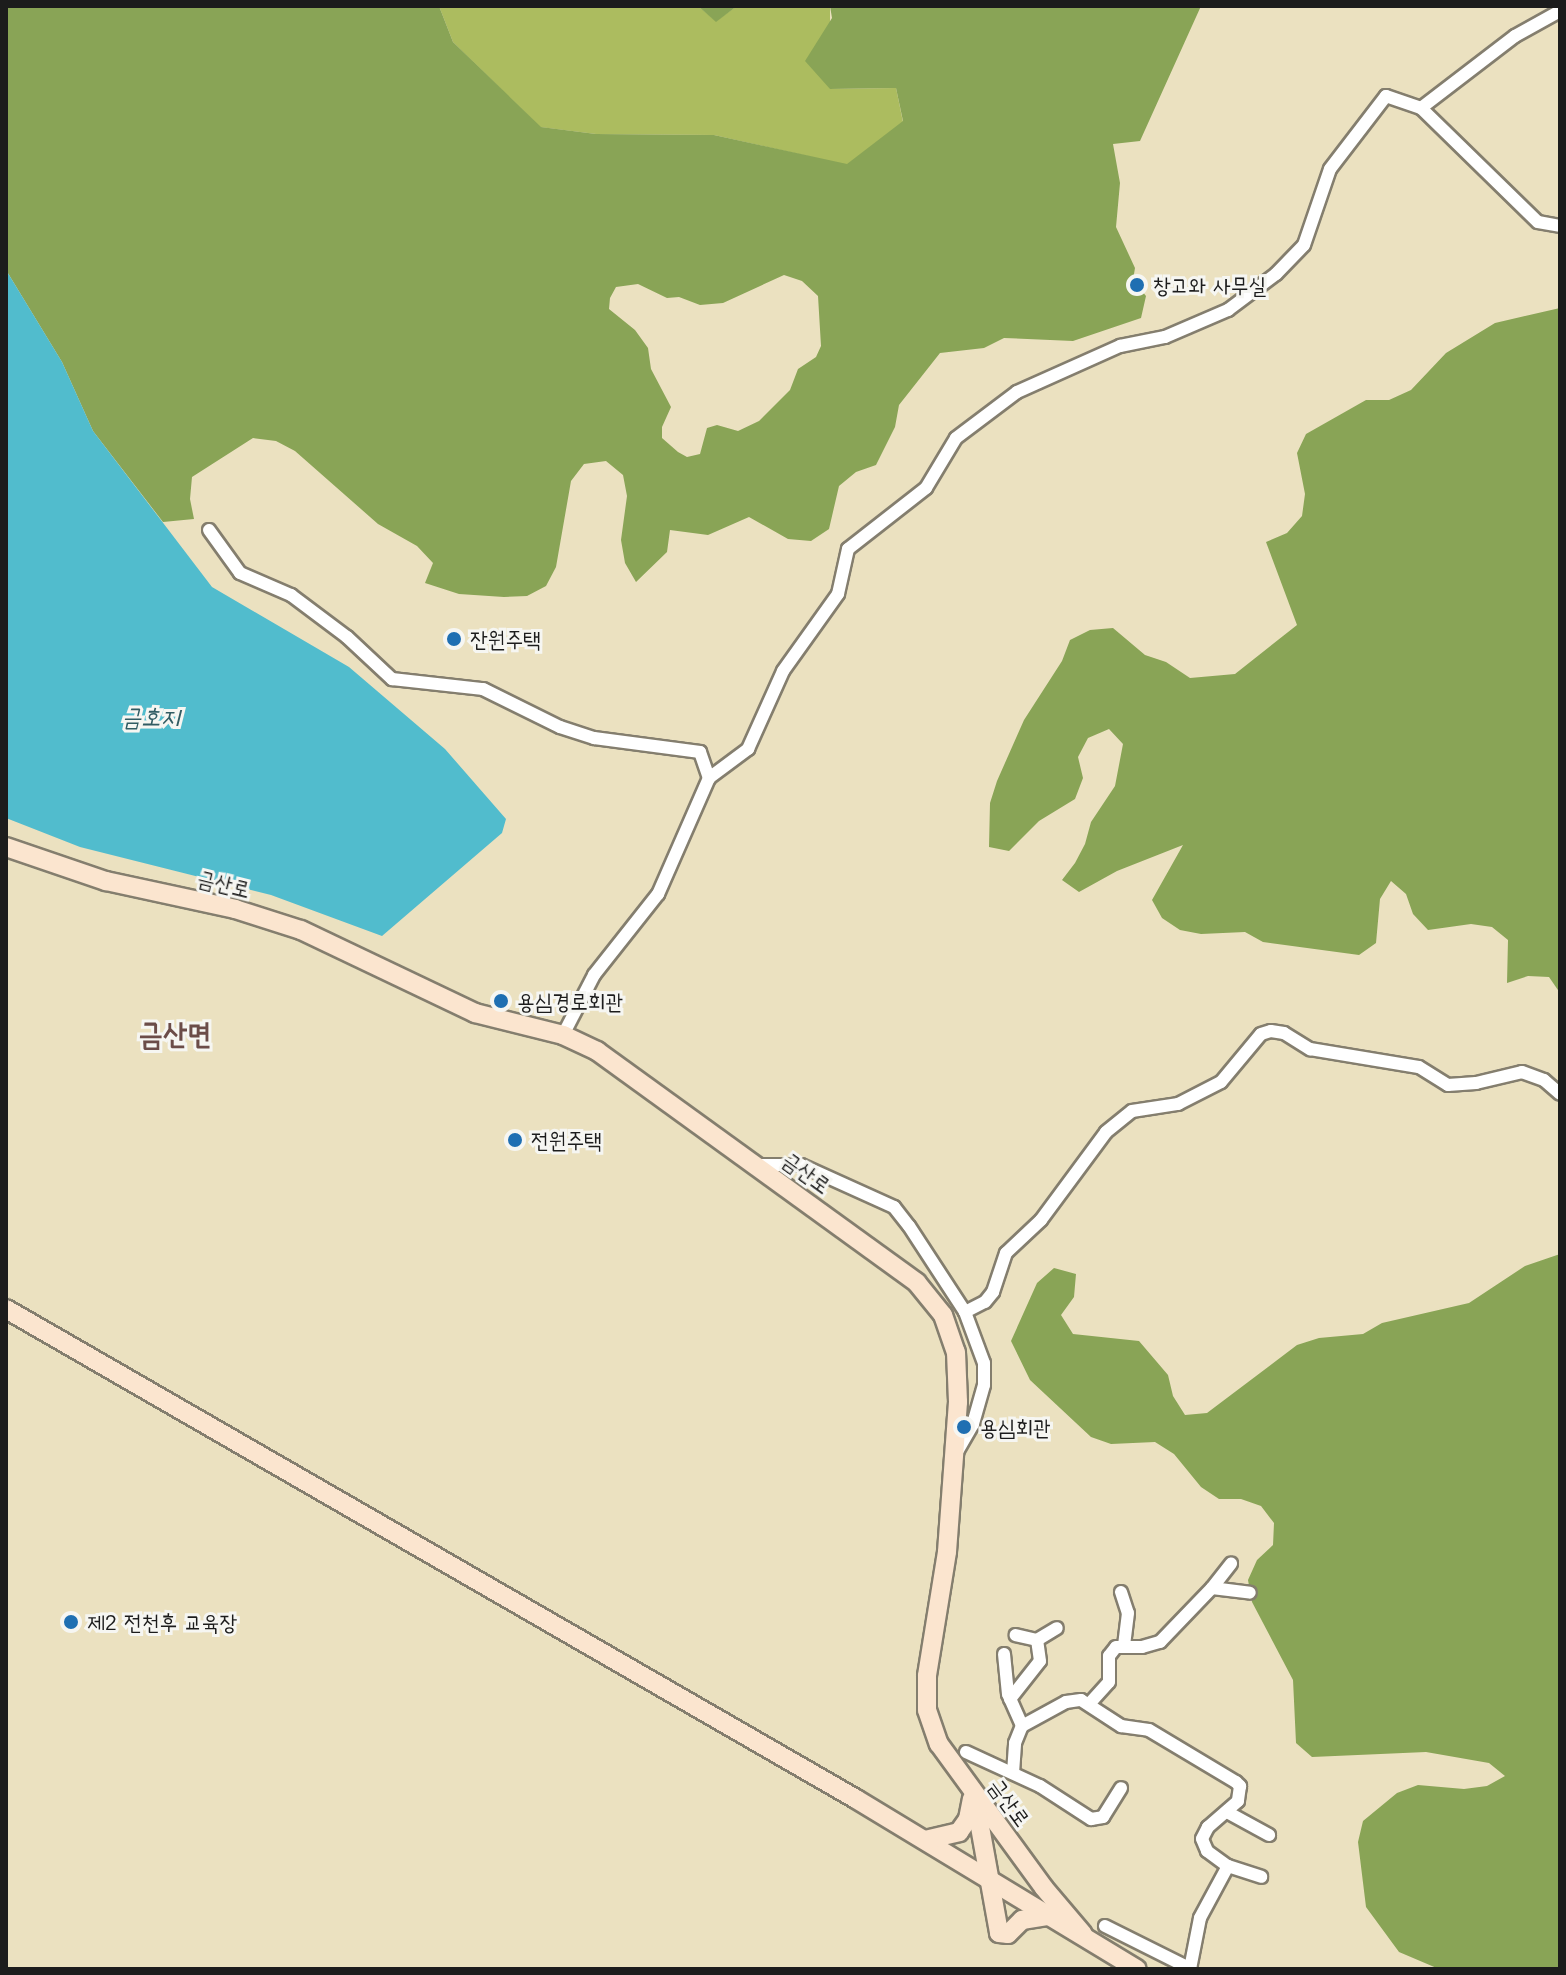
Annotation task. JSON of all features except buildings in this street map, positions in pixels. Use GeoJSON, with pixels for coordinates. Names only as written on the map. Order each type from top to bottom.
{"type":"FeatureCollection","features":[{"type":"Feature","properties":{"kind":"street"},"geometry":{"type":"LineString","coordinates":[[1421,108],[1515,36],[1560,11]]}},
{"type":"Feature","properties":{"kind":"street"},"geometry":{"type":"LineString","coordinates":[[563,1035],[594,975],[658,894],[709,778],[748,749],[783,671],[838,594],[848,549],[888,514],[926,488],[956,438],[1017,392],[1120,346],[1165,337],[1228,310],[1276,274],[1304,245],[1330,169],[1386,96],[1421,108],[1538,222],[1560,226]]}},
{"type":"Feature","properties":{"kind":"street"},"geometry":{"type":"LineString","coordinates":[[209,530],[240,573],[291,595],[347,637],[392,679],[483,689],[560,727],[594,738],[700,752],[709,778]]}},
{"type":"Feature","properties":{"kind":"street","name":"금산로"},"geometry":{"type":"LineString","coordinates":[[6,847],[106,881],[235,909],[301,930],[475,1013],[563,1035],[621,1065],[917,1283],[943,1315],[956,1352],[955,1455],[947,1552],[926,1700],[939,1744],[1044,1888],[1083,1934]]}},
{"type":"Feature","properties":{"kind":"street"},"geometry":{"type":"LineString","coordinates":[[965,1312],[985,1302],[993,1292],[1006,1253],[1041,1220],[1106,1132],[1132,1111],[1178,1104],[1221,1082],[1261,1034],[1271,1031],[1284,1033],[1310,1049],[1419,1067],[1448,1085],[1476,1083],[1522,1072],[1544,1080],[1560,1094]]}},
{"type":"Feature","properties":{"kind":"street"},"geometry":{"type":"LineString","coordinates":[[757,1165],[801,1165],[894,1207],[965,1312],[984,1363],[984,1385],[973,1424],[955,1455]]}},
{"type":"Feature","properties":{"kind":"street"},"geometry":{"type":"LineString","coordinates":[[6,1309],[458,1567],[1052,1915],[1137,1969]]}},
{"type":"Feature","properties":{"kind":"street"},"geometry":{"type":"LineString","coordinates":[[1090,1703],[1109,1682],[1111,1651],[1124,1645],[1142,1647],[1160,1642],[1231,1564]]}},
{"type":"Feature","properties":{"kind":"street"},"geometry":{"type":"LineString","coordinates":[[1212,1588],[1250,1593]]}},
{"type":"Feature","properties":{"kind":"street"},"geometry":{"type":"LineString","coordinates":[[1121,1592],[1128,1613],[1124,1645]]}},
{"type":"Feature","properties":{"kind":"street"},"geometry":{"type":"LineString","coordinates":[[1016,1635],[1037,1640],[1057,1628]]}},
{"type":"Feature","properties":{"kind":"street"},"geometry":{"type":"LineString","coordinates":[[1010,1699],[1040,1661],[1037,1640]]}},
{"type":"Feature","properties":{"kind":"street"},"geometry":{"type":"LineString","coordinates":[[1004,1654],[1010,1699],[1022,1726]]}},
{"type":"Feature","properties":{"kind":"street"},"geometry":{"type":"LineString","coordinates":[[1013,1773],[1015,1743],[1022,1726],[1066,1702],[1090,1703],[1115,1723],[1149,1730],[1236,1782],[1241,1794],[1227,1812],[1208,1827],[1202,1839],[1207,1851],[1228,1866],[1261,1877]]}},
{"type":"Feature","properties":{"kind":"street"},"geometry":{"type":"LineString","coordinates":[[966,1752],[1013,1773],[1091,1819],[1103,1817],[1121,1788]]}},
{"type":"Feature","properties":{"kind":"street"},"geometry":{"type":"LineString","coordinates":[[925,1840],[959,1832],[968,1819],[973,1792]]}},
{"type":"Feature","properties":{"kind":"street"},"geometry":{"type":"LineString","coordinates":[[973,1792],[992,1880],[999,1933],[1008,1934],[1022,1920],[1052,1915]]}},
{"type":"Feature","properties":{"kind":"street"},"geometry":{"type":"LineString","coordinates":[[1227,1812],[1269,1835]]}},
{"type":"Feature","properties":{"kind":"street"},"geometry":{"type":"LineString","coordinates":[[1105,1926],[1190,1969],[1200,1918],[1228,1866]]}},
{"type":"Feature","properties":{"kind":"green space"},"geometry":{"type":"Polygon","coordinates":[[[6,6],[439,6],[453,42],[541,127],[596,134],[714,135],[847,164],[903,121],[896,88],[830,89],[805,61],[832,18],[830,6],[1201,6],[1140,141],[1113,144],[1120,183],[1116,227],[1135,268],[1133,280],[1146,296],[1141,318],[1073,341],[1004,338],[984,348],[940,353],[899,405],[895,427],[876,465],[856,472],[839,486],[829,529],[811,541],[788,539],[749,517],[708,535],[670,530],[667,552],[636,582],[625,563],[621,540],[627,496],[623,475],[606,461],[584,464],[571,481],[556,567],[546,586],[527,596],[459,594],[425,583],[433,563],[417,546],[378,524],[295,451],[276,441],[253,438],[192,477],[190,499],[194,519],[163,522],[93,431],[62,362],[6,270],[6,6]],[[784,275],[723,303],[700,305],[679,297],[667,298],[638,284],[616,287],[609,309],[635,330],[648,348],[651,369],[671,407],[662,427],[662,438],[678,452],[687,457],[700,454],[707,428],[717,425],[738,431],[759,421],[790,390],[798,369],[816,357],[821,346],[818,296],[802,281],[784,275]]]}},
{"type":"Feature","properties":{"kind":"green space"},"geometry":{"type":"Polygon","coordinates":[[[439,6],[698,6],[716,21],[737,6],[830,6],[830,89],[896,88],[903,122],[847,165],[714,135],[596,134],[540,127],[453,42],[439,6]]]}},
{"type":"Feature","properties":{"kind":"green space"},"geometry":{"type":"Polygon","coordinates":[[[698,6],[737,6],[716,22],[698,6]]]}},
{"type":"Feature","properties":{"kind":"green space"},"geometry":{"type":"Polygon","coordinates":[[[1560,308],[1560,993],[1549,977],[1528,976],[1507,983],[1508,940],[1492,927],[1471,924],[1428,930],[1413,914],[1406,894],[1391,881],[1380,899],[1376,943],[1359,955],[1263,942],[1245,932],[1201,934],[1180,930],[1162,918],[1152,900],[1183,845],[1117,871],[1079,892],[1062,880],[1085,844],[1091,822],[1115,786],[1123,744],[1109,729],[1088,738],[1078,757],[1083,778],[1075,799],[1039,821],[1009,851],[989,847],[990,803],[997,781],[1024,720],[1062,661],[1070,640],[1090,630],[1113,628],[1145,655],[1166,662],[1190,678],[1235,674],[1297,625],[1266,542],[1287,533],[1302,516],[1305,494],[1297,453],[1306,434],[1366,400],[1389,400],[1411,390],[1446,353],[1495,323],[1560,308]]]}},
{"type":"Feature","properties":{"kind":"green space"},"geometry":{"type":"Polygon","coordinates":[[[1560,1254],[1560,1969],[1439,1969],[1399,1952],[1366,1907],[1358,1842],[1363,1821],[1397,1793],[1418,1785],[1464,1789],[1487,1786],[1505,1776],[1489,1763],[1426,1752],[1312,1757],[1296,1743],[1293,1680],[1252,1602],[1248,1580],[1257,1560],[1273,1545],[1274,1523],[1261,1506],[1241,1499],[1219,1499],[1201,1487],[1174,1454],[1155,1442],[1111,1444],[1091,1437],[1030,1380],[1011,1341],[1037,1283],[1054,1268],[1076,1274],[1074,1297],[1061,1315],[1073,1334],[1139,1341],[1168,1375],[1173,1396],[1185,1415],[1207,1413],[1297,1345],[1319,1338],[1363,1334],[1382,1323],[1469,1303],[1525,1266],[1560,1254]]]}},
{"type":"Feature","properties":{"kind":"water","name":"금호지"},"geometry":{"type":"Polygon","coordinates":[[[6,270],[62,362],[93,431],[212,587],[349,667],[445,749],[506,819],[502,833],[382,936],[271,895],[80,847],[6,818],[6,270]]]}},
{"type":"Feature","properties":{"kind":"place","name":"창고와 사무실"},"geometry":{"type":"Point","coordinates":[1137,285]}},
{"type":"Feature","properties":{"kind":"place","name":"잔원주택"},"geometry":{"type":"Point","coordinates":[454,639]}},
{"type":"Feature","properties":{"kind":"place","name":"용심경로회관"},"geometry":{"type":"Point","coordinates":[501,1001]}},
{"type":"Feature","properties":{"kind":"place","name":"전원주택"},"geometry":{"type":"Point","coordinates":[515,1140]}},
{"type":"Feature","properties":{"kind":"place","name":"용심회관"},"geometry":{"type":"Point","coordinates":[964,1427]}},
{"type":"Feature","properties":{"kind":"place","name":"제2 전천후 교육장"},"geometry":{"type":"Point","coordinates":[71,1622]}},
{"type":"Feature","properties":{"kind":"district","name":"금산면"},"geometry":{"type":"Point","coordinates":[175,1032]}}]}
